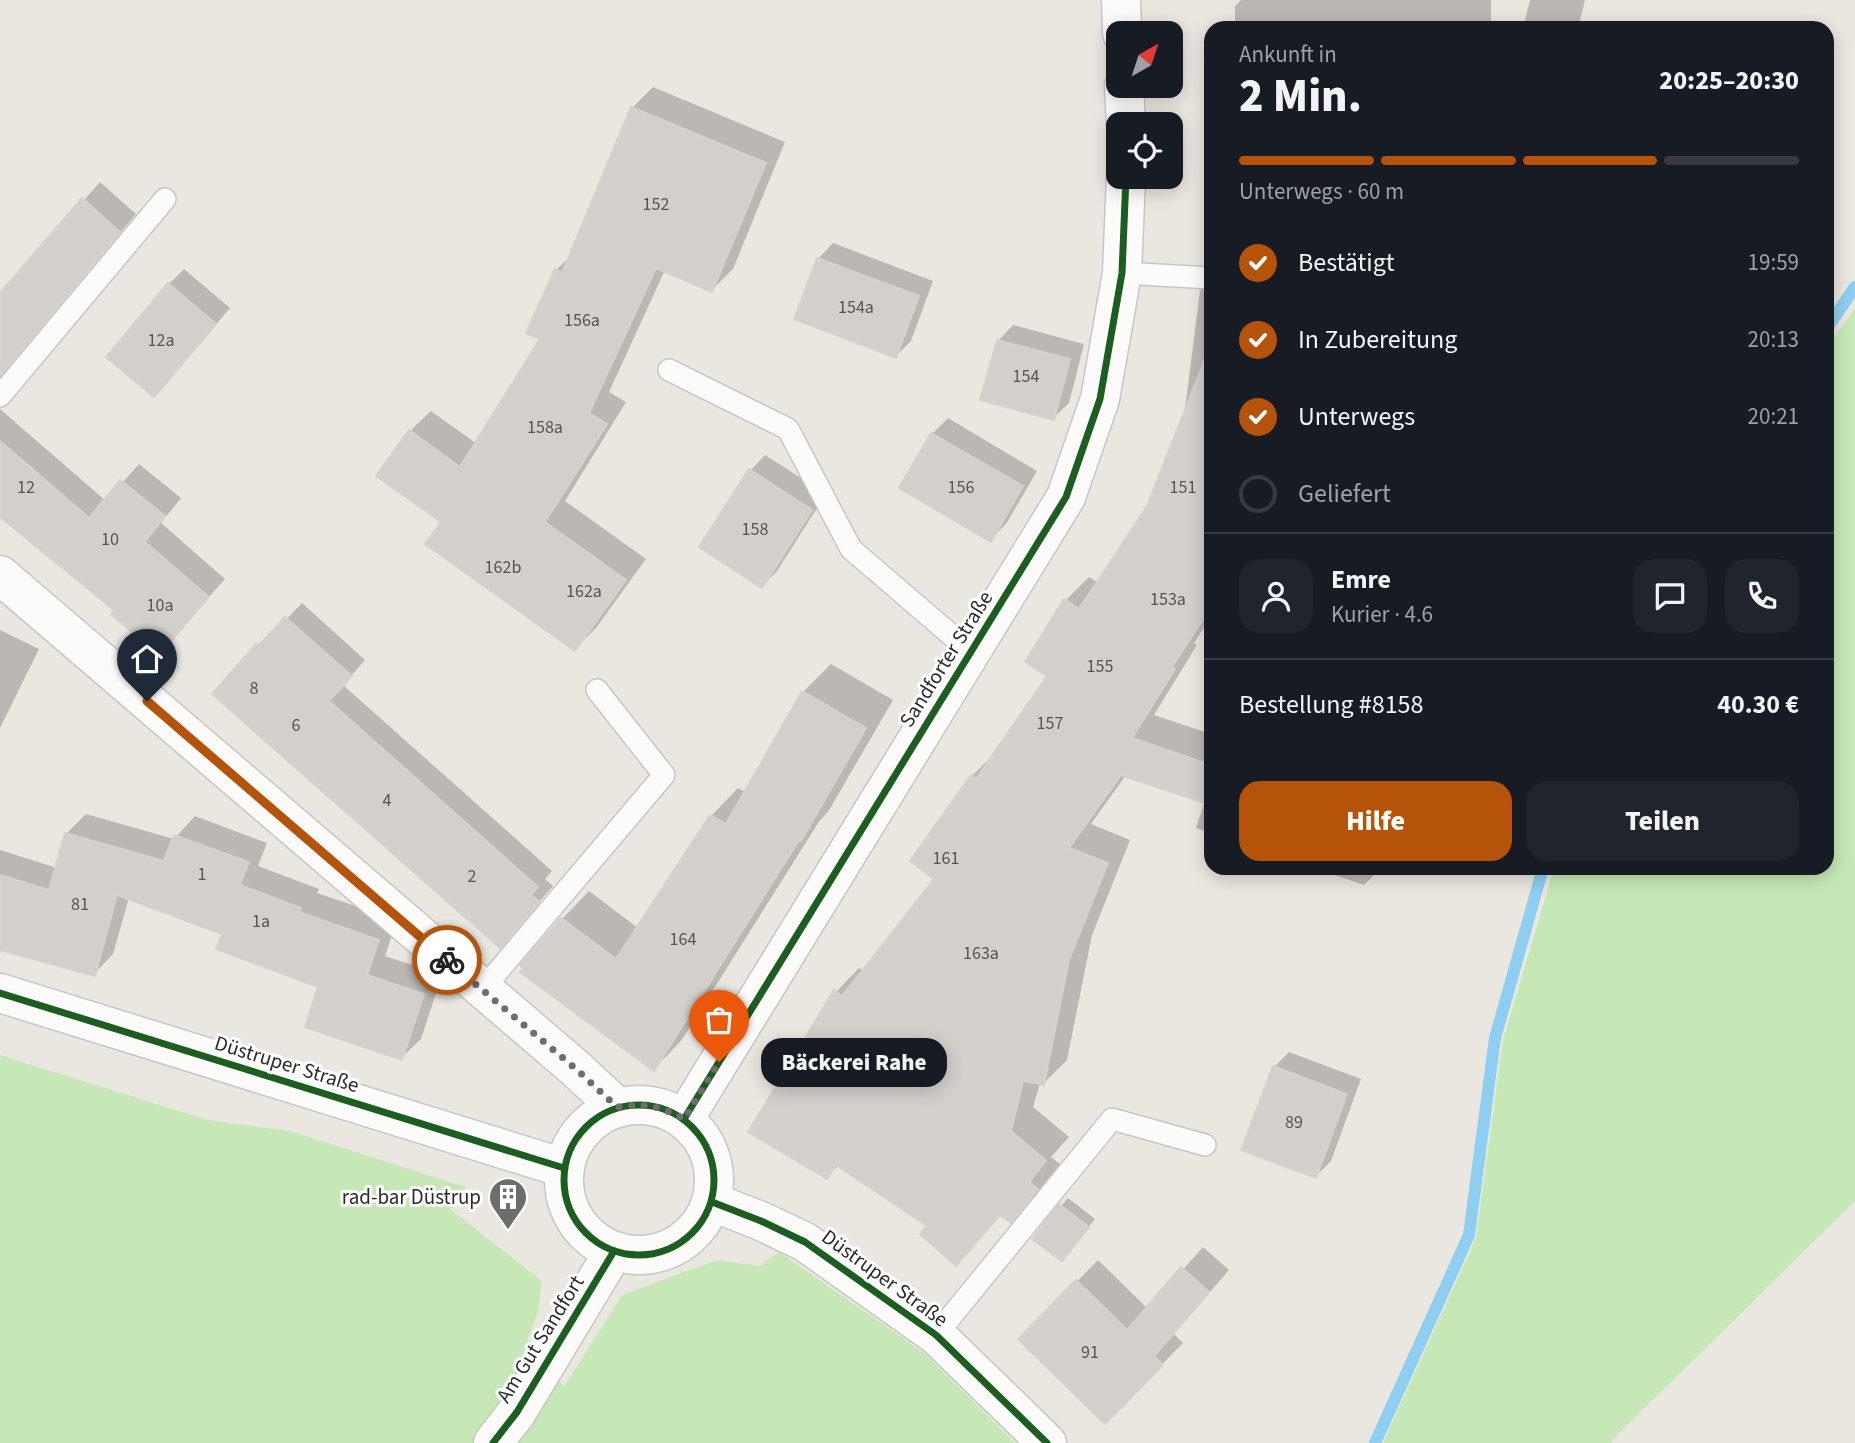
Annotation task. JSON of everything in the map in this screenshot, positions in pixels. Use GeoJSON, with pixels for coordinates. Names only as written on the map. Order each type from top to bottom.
{"type":"FeatureCollection","features":[{"type":"Feature","properties":{"kind":"street"},"geometry":{"type":"LineString","coordinates":[[1121,0],[1122,21]]}},
{"type":"Feature","properties":{"kind":"street","name":"Sandforter Straße"},"geometry":{"type":"LineString","coordinates":[[684,1119],[1066,497],[1100,399],[1122,273],[1126,189]]}},
{"type":"Feature","properties":{"kind":"street"},"geometry":{"type":"LineString","coordinates":[[0,575],[575,1068],[617,1107]]}},
{"type":"Feature","properties":{"kind":"street","name":"Düstruper Straße"},"geometry":{"type":"LineString","coordinates":[[0,993],[564,1167]]}},
{"type":"Feature","properties":{"kind":"street"},"geometry":{"type":"LineString","coordinates":[[640,1104],[664,1108],[684,1119],[700,1136],[711,1156],[715,1179],[712,1202],[701,1224],[684,1241],[662,1252],[638,1256],[614,1251],[595,1241],[580,1227],[569,1209],[564,1188],[564,1167],[570,1147],[581,1130],[598,1116],[617,1107],[640,1104]]}},
{"type":"Feature","properties":{"kind":"street","name":"Düstruper Straße"},"geometry":{"type":"LineString","coordinates":[[712,1202],[805,1242],[936,1335],[1047,1443]]}},
{"type":"Feature","properties":{"kind":"street","name":"Am Gut Sandfort"},"geometry":{"type":"LineString","coordinates":[[493,1443],[517,1412],[614,1251]]}},
{"type":"Feature","properties":{"kind":"lane"},"geometry":{"type":"LineString","coordinates":[[0,396],[165,199]]}},
{"type":"Feature","properties":{"kind":"lane"},"geometry":{"type":"LineString","coordinates":[[1122,273],[1204,278]]}},
{"type":"Feature","properties":{"kind":"lane"},"geometry":{"type":"LineString","coordinates":[[669,370],[788,429],[850,549],[971,652]]}},
{"type":"Feature","properties":{"kind":"lane"},"geometry":{"type":"LineString","coordinates":[[482,990],[663,775],[597,690]]}},
{"type":"Feature","properties":{"kind":"lane"},"geometry":{"type":"LineString","coordinates":[[936,1335],[1112,1119],[1205,1145]]}},
{"type":"Feature","properties":{"kind":"green space"},"geometry":{"type":"Polygon","coordinates":[[[1855,308],[1855,1201],[1611,1441],[1612,1443],[1383,1443],[1476,1238],[1503,1040],[1552,875],[1834,875],[1834,338],[1855,308]]]}},
{"type":"Feature","properties":{"kind":"green space"},"geometry":{"type":"Polygon","coordinates":[[[0,1055],[208,1120],[290,1131],[466,1187],[450,1209],[542,1281],[538,1313],[527,1340],[564,1387],[622,1295],[717,1260],[759,1266],[779,1252],[924,1353],[1015,1443],[0,1443],[0,1055]]]}},
{"type":"Feature","properties":{"kind":"building"},"geometry":{"type":"Polygon","coordinates":[[[631,107],[766,163],[712,292],[656,268],[589,413],[607,424],[545,522],[626,580],[575,651],[425,544],[441,522],[376,476],[409,430],[460,467],[540,339],[526,333],[555,269],[562,273],[631,107]]]}},
{"type":"Feature","properties":{"kind":"building"},"geometry":{"type":"Polygon","coordinates":[[[82,198],[120,232],[0,376],[0,293],[82,198]]]}},
{"type":"Feature","properties":{"kind":"building"},"geometry":{"type":"Polygon","coordinates":[[[817,258],[919,296],[896,358],[794,319],[817,258]]]}},
{"type":"Feature","properties":{"kind":"building"},"geometry":{"type":"Polygon","coordinates":[[[168,283],[216,324],[154,397],[106,357],[168,283]]]}},
{"type":"Feature","properties":{"kind":"building"},"geometry":{"type":"Polygon","coordinates":[[[997,340],[1070,359],[1054,420],[980,400],[997,340]]]}},
{"type":"Feature","properties":{"kind":"building"},"geometry":{"type":"Polygon","coordinates":[[[1204,362],[1204,618],[1172,667],[1175,669],[1132,738],[1204,763],[1204,803],[1121,775],[1069,848],[1108,863],[1069,960],[1044,1085],[1023,1081],[1011,1131],[1046,1161],[1029,1182],[1038,1189],[1011,1223],[1000,1215],[956,1266],[920,1234],[927,1226],[836,1165],[827,1179],[748,1132],[834,990],[842,996],[934,879],[910,861],[971,775],[976,779],[1047,676],[1025,662],[1064,599],[1079,609],[1147,506],[1204,362]]]}},
{"type":"Feature","properties":{"kind":"building"},"geometry":{"type":"Polygon","coordinates":[[[931,433],[1023,486],[991,542],[899,488],[931,433]]]}},
{"type":"Feature","properties":{"kind":"building"},"geometry":{"type":"Polygon","coordinates":[[[0,441],[89,518],[120,480],[165,516],[145,542],[209,597],[159,655],[111,614],[114,610],[0,517],[0,441]]]}},
{"type":"Feature","properties":{"kind":"building"},"geometry":{"type":"Polygon","coordinates":[[[749,469],[812,510],[762,588],[699,547],[749,469]]]}},
{"type":"Feature","properties":{"kind":"building"},"geometry":{"type":"Polygon","coordinates":[[[285,617],[352,676],[329,701],[538,887],[531,895],[540,902],[500,948],[212,694],[256,644],[258,647],[285,617]]]}},
{"type":"Feature","properties":{"kind":"building"},"geometry":{"type":"Polygon","coordinates":[[[802,691],[866,728],[801,841],[799,840],[654,1071],[520,972],[523,968],[520,965],[561,918],[616,959],[710,815],[726,824],[802,691]]]}},
{"type":"Feature","properties":{"kind":"building"},"geometry":{"type":"Polygon","coordinates":[[[65,833],[164,861],[174,835],[249,862],[240,885],[301,908],[299,912],[379,940],[367,975],[424,994],[402,1060],[305,1027],[318,987],[216,949],[222,934],[117,895],[95,976],[0,950],[0,875],[49,890],[65,833]]]}},
{"type":"Feature","properties":{"kind":"building"},"geometry":{"type":"Polygon","coordinates":[[[1273,1066],[1347,1094],[1316,1178],[1241,1150],[1273,1066]]]}},
{"type":"Feature","properties":{"kind":"building"},"geometry":{"type":"Polygon","coordinates":[[[1059,1204],[1089,1227],[1062,1261],[1032,1239],[1059,1204]]]}},
{"type":"Feature","properties":{"kind":"building"},"geometry":{"type":"Polygon","coordinates":[[[1181,1267],[1209,1292],[1154,1356],[1163,1365],[1105,1424],[1018,1339],[1076,1280],[1127,1330],[1181,1267]]]}},
{"type":"Feature","properties":{"kind":"waterway"},"geometry":{"type":"LineString","coordinates":[[1834,318],[1855,287]]}},
{"type":"Feature","properties":{"kind":"waterway"},"geometry":{"type":"LineString","coordinates":[[1375,1443],[1469,1235],[1495,1038],[1541,875]]}},
{"type":"Feature","properties":{"kind":"cycle path"},"geometry":{"type":"LineString","coordinates":[[684,1119],[1066,497],[1100,399],[1122,273],[1126,189]]}},
{"type":"Feature","properties":{"kind":"cycle path"},"geometry":{"type":"LineString","coordinates":[[0,993],[564,1168]]}},
{"type":"Feature","properties":{"kind":"cycle path"},"geometry":{"type":"LineString","coordinates":[[639,1105],[668,1110],[692,1127],[709,1151],[714,1180],[709,1209],[692,1233],[668,1250],[639,1255],[610,1250],[586,1233],[569,1209],[564,1180],[569,1151],[586,1127],[610,1110],[639,1105]]}},
{"type":"Feature","properties":{"kind":"cycle path"},"geometry":{"type":"LineString","coordinates":[[712,1202],[805,1242],[936,1335],[1047,1443]]}},
{"type":"Feature","properties":{"kind":"cycle path"},"geometry":{"type":"LineString","coordinates":[[493,1443],[517,1412],[614,1251]]}},
{"type":"Feature","properties":{"kind":"way so far"},"geometry":{"type":"LineString","coordinates":[[447,960],[617,1107],[640,1104],[664,1108],[684,1119],[719,1062]]}},
{"type":"Feature","properties":{"kind":"place","name":"Bäckerei Rahe"},"geometry":{"type":"Point","coordinates":[719,1062]}},
{"type":"Feature","properties":{"kind":"place","name":"rad-bar Düstrup"},"geometry":{"type":"Point","coordinates":[508,1231]}},
{"type":"Feature","properties":{"kind":"route"},"geometry":{"type":"LineString","coordinates":[[147,701],[447,960]]}}]}
